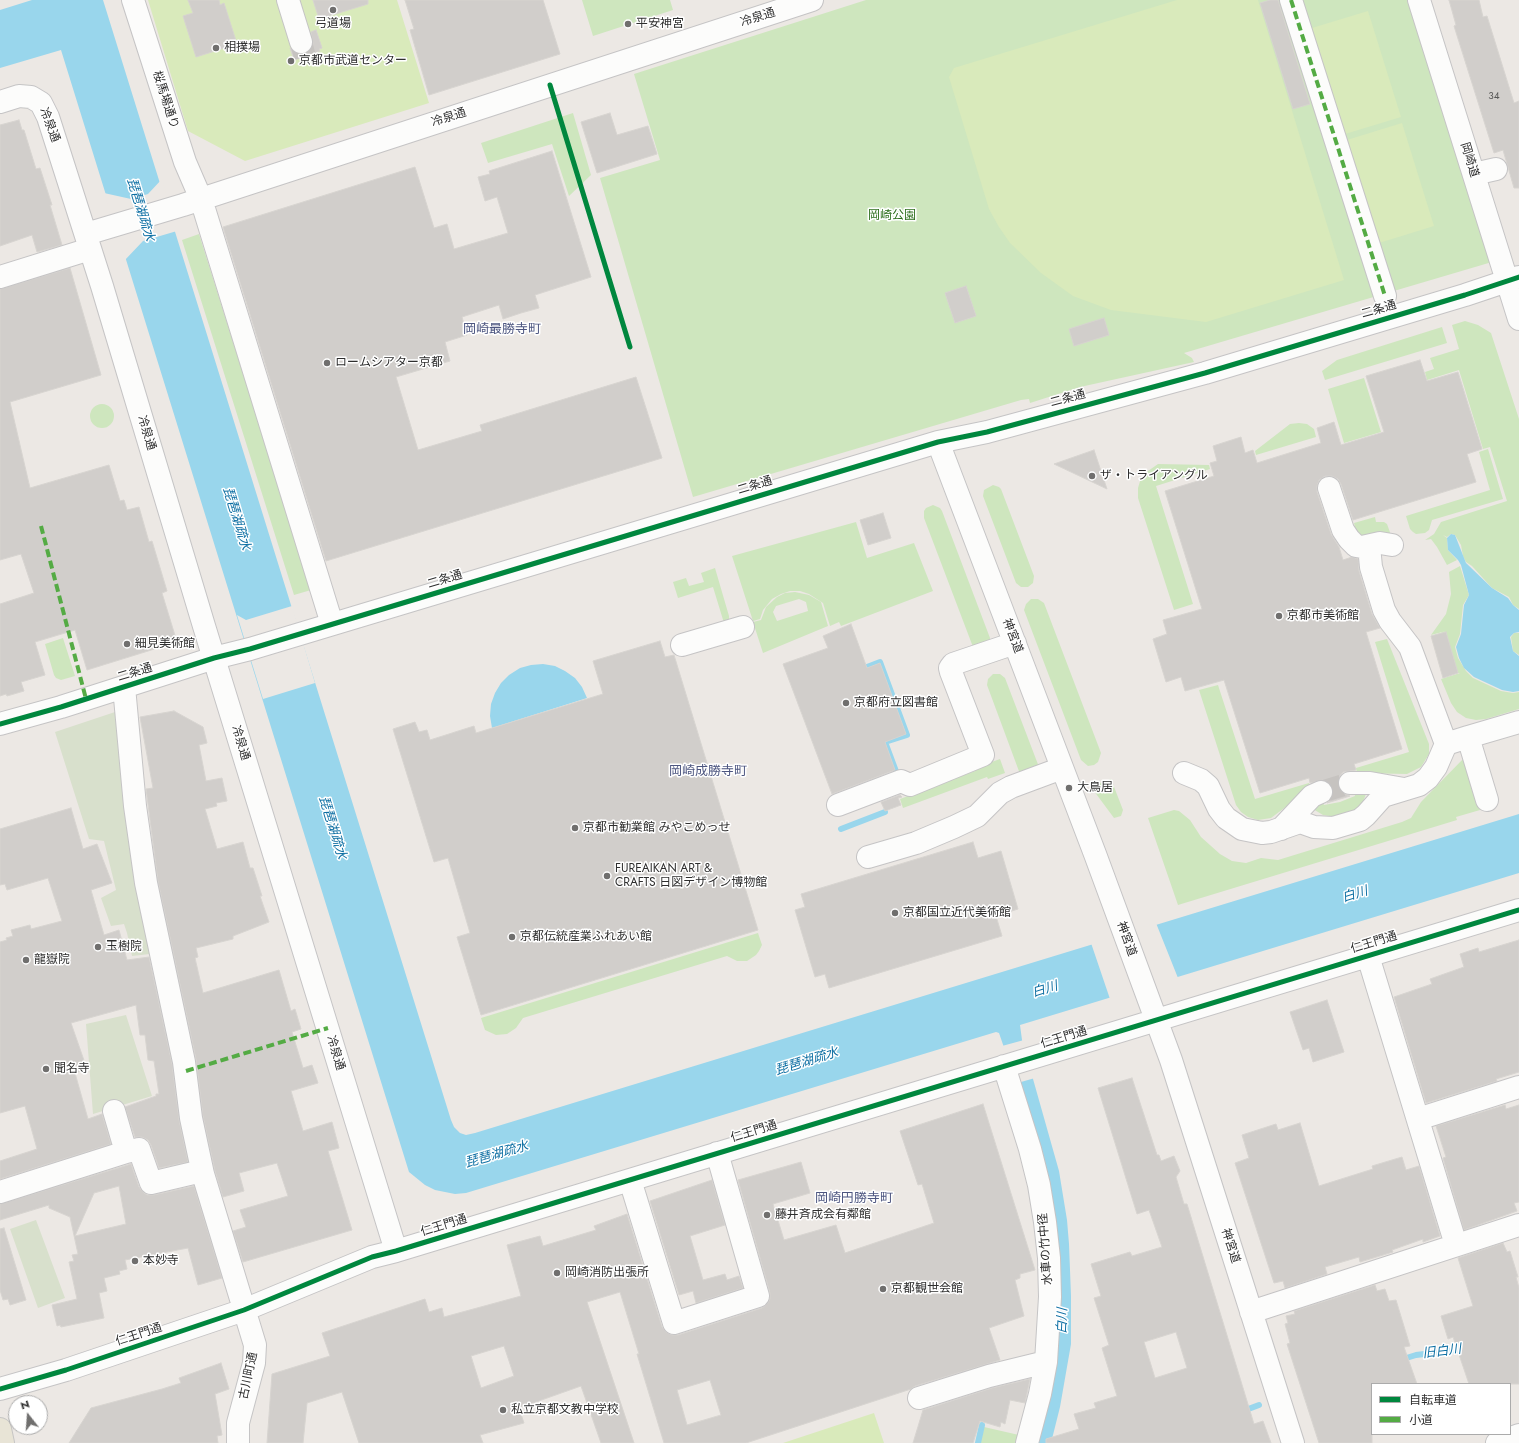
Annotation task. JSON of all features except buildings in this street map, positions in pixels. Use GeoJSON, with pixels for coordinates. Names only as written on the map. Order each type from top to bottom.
{"type":"FeatureCollection","features":[{"type":"Feature","properties":{"kind":"main road"},"geometry":{"type":"LineString","coordinates":[[0,1429],[2,1443]]}},
{"type":"Feature","properties":{"kind":"street","name":"桜馬場通り"},"geometry":{"type":"LineString","coordinates":[[133,0],[185,162],[201,199],[332,624]]}},
{"type":"Feature","properties":{"kind":"street"},"geometry":{"type":"LineString","coordinates":[[288,0],[301,42]]}},
{"type":"Feature","properties":{"kind":"street","name":"冷泉通"},"geometry":{"type":"LineString","coordinates":[[88,241],[112,226],[201,199],[812,0]]}},
{"type":"Feature","properties":{"kind":"street"},"geometry":{"type":"LineString","coordinates":[[1291,0],[1385,296]]}},
{"type":"Feature","properties":{"kind":"street","name":"岡崎道"},"geometry":{"type":"LineString","coordinates":[[1419,0],[1474,174],[1513,279],[1519,319]]}},
{"type":"Feature","properties":{"kind":"street","name":"冷泉通"},"geometry":{"type":"LineString","coordinates":[[0,102],[19,96],[32,97],[41,103],[48,117],[88,241],[396,1251]]}},
{"type":"Feature","properties":{"kind":"street"},"geometry":{"type":"LineString","coordinates":[[1474,174],[1496,169]]}},
{"type":"Feature","properties":{"kind":"street"},"geometry":{"type":"LineString","coordinates":[[0,278],[88,241]]}},
{"type":"Feature","properties":{"kind":"street","name":"二条通"},"geometry":{"type":"LineString","coordinates":[[0,724],[214,658],[306,632],[938,442],[987,432],[1205,373],[1513,279]]}},
{"type":"Feature","properties":{"kind":"street","name":"神宮道"},"geometry":{"type":"LineString","coordinates":[[938,442],[1171,1060],[1293,1443]]}},
{"type":"Feature","properties":{"kind":"street"},"geometry":{"type":"LineString","coordinates":[[1329,488],[1343,530],[1349,540],[1356,546],[1369,546],[1380,543],[1392,545]]}},
{"type":"Feature","properties":{"kind":"street"},"geometry":{"type":"LineString","coordinates":[[1184,773],[1201,780],[1208,786],[1219,809],[1226,818],[1242,829],[1258,833],[1271,832],[1300,822],[1314,828],[1347,825],[1360,820],[1383,796],[1419,784],[1428,778],[1436,767],[1446,744],[1410,647],[1390,621],[1384,610],[1371,567],[1368,552],[1369,546]]}},
{"type":"Feature","properties":{"kind":"street"},"geometry":{"type":"LineString","coordinates":[[682,645],[743,627]]}},
{"type":"Feature","properties":{"kind":"street"},"geometry":{"type":"LineString","coordinates":[[838,805],[901,781],[910,785],[983,755],[950,668],[954,664],[1014,643]]}},
{"type":"Feature","properties":{"kind":"street","name":"古川町通"},"geometry":{"type":"LineString","coordinates":[[124,687],[135,806],[146,883],[184,1062],[192,1118],[202,1171],[255,1345],[254,1363],[238,1423],[238,1443]]}},
{"type":"Feature","properties":{"kind":"street"},"geometry":{"type":"LineString","coordinates":[[1446,744],[1519,722]]}},
{"type":"Feature","properties":{"kind":"street"},"geometry":{"type":"LineString","coordinates":[[1468,737],[1487,800]]}},
{"type":"Feature","properties":{"kind":"street"},"geometry":{"type":"LineString","coordinates":[[868,857],[916,843],[954,827],[977,816],[1000,793],[1011,787],[1062,768]]}},
{"type":"Feature","properties":{"kind":"street"},"geometry":{"type":"LineString","coordinates":[[1350,783],[1370,782],[1405,789]]}},
{"type":"Feature","properties":{"kind":"street"},"geometry":{"type":"LineString","coordinates":[[1281,828],[1312,796],[1321,792]]}},
{"type":"Feature","properties":{"kind":"street","name":"仁王門通"},"geometry":{"type":"LineString","coordinates":[[0,1389],[66,1370],[244,1310],[372,1257],[717,1153],[1007,1071],[1030,1059],[1519,910]]}},
{"type":"Feature","properties":{"kind":"street"},"geometry":{"type":"LineString","coordinates":[[1368,956],[1456,1245]]}},
{"type":"Feature","properties":{"kind":"street","name":"水車の竹中径"},"geometry":{"type":"LineString","coordinates":[[1007,1071],[1033,1162],[1043,1208],[1049,1258],[1050,1297],[1046,1362],[1040,1394],[1027,1443]]}},
{"type":"Feature","properties":{"kind":"street"},"geometry":{"type":"LineString","coordinates":[[1418,1119],[1519,1087]]}},
{"type":"Feature","properties":{"kind":"street"},"geometry":{"type":"LineString","coordinates":[[114,1112],[126,1152]]}},
{"type":"Feature","properties":{"kind":"street"},"geometry":{"type":"LineString","coordinates":[[0,1192],[139,1149],[151,1183],[202,1171]]}},
{"type":"Feature","properties":{"kind":"street"},"geometry":{"type":"LineString","coordinates":[[630,1180],[674,1323],[758,1296],[717,1153]]}},
{"type":"Feature","properties":{"kind":"street"},"geometry":{"type":"LineString","coordinates":[[1251,1312],[1519,1225]]}},
{"type":"Feature","properties":{"kind":"street"},"geometry":{"type":"LineString","coordinates":[[919,1398],[989,1376],[1046,1362]]}},
{"type":"Feature","properties":{"kind":"street"},"geometry":{"type":"LineString","coordinates":[[1497,1443],[1519,1435]]}},
{"type":"Feature","properties":{"kind":"green space","name":"京都市武道センター"},"geometry":{"type":"Polygon","coordinates":[[[148,0],[397,0],[429,103],[245,161],[188,131],[148,0]]]}},
{"type":"Feature","properties":{"kind":"green space"},"geometry":{"type":"Polygon","coordinates":[[[582,0],[670,0],[673,10],[593,36],[582,0]]]}},
{"type":"Feature","properties":{"kind":"green space","name":"岡崎公園"},"geometry":{"type":"Polygon","coordinates":[[[866,0],[1410,0],[1492,262],[1184,353],[1192,358],[1194,362],[1080,387],[1030,403],[1029,399],[1021,400],[693,497],[600,178],[660,160],[634,74],[866,0]]]}},
{"type":"Feature","properties":{"kind":"green space"},"geometry":{"type":"Polygon","coordinates":[[[1177,0],[1258,0],[1344,280],[1206,322],[1111,310],[1073,296],[1041,273],[1010,243],[999,227],[989,209],[949,77],[954,68],[1177,0]]]}},
{"type":"Feature","properties":{"kind":"green space"},"geometry":{"type":"Polygon","coordinates":[[[1368,11],[1401,117],[1345,134],[1312,28],[1368,11]]]}},
{"type":"Feature","properties":{"kind":"green space"},"geometry":{"type":"Polygon","coordinates":[[[573,113],[591,175],[569,196],[552,144],[488,163],[481,143],[573,113]]]}},
{"type":"Feature","properties":{"kind":"green space"},"geometry":{"type":"Polygon","coordinates":[[[1402,123],[1434,226],[1379,243],[1347,140],[1402,123]]]}},
{"type":"Feature","properties":{"kind":"green space"},"geometry":{"type":"Polygon","coordinates":[[[199,234],[311,590],[294,595],[182,240],[199,234]]]}},
{"type":"Feature","properties":{"kind":"green space"},"geometry":{"type":"Polygon","coordinates":[[[1465,321],[1478,325],[1491,333],[1519,419],[1519,609],[1513,605],[1509,597],[1492,588],[1472,566],[1466,562],[1461,545],[1455,535],[1451,534],[1447,537],[1443,535],[1447,538],[1448,550],[1457,560],[1447,565],[1431,539],[1425,540],[1434,534],[1441,522],[1507,501],[1490,447],[1483,449],[1459,370],[1427,380],[1425,372],[1434,369],[1430,358],[1459,349],[1452,325],[1465,321]]]}},
{"type":"Feature","properties":{"kind":"green space"},"geometry":{"type":"Polygon","coordinates":[[[1442,327],[1447,343],[1325,380],[1322,371],[1337,360],[1442,327]]]}},
{"type":"Feature","properties":{"kind":"green space"},"geometry":{"type":"Polygon","coordinates":[[[1364,378],[1381,432],[1344,443],[1328,389],[1364,378]]]}},
{"type":"Feature","properties":{"kind":"green space"},"geometry":{"type":"Polygon","coordinates":[[[102,404],[111,407],[114,416],[111,425],[102,428],[93,425],[90,416],[93,407],[102,404]]]}},
{"type":"Feature","properties":{"kind":"green space"},"geometry":{"type":"Polygon","coordinates":[[[1290,424],[1307,424],[1314,429],[1316,437],[1256,455],[1255,451],[1290,424]]]}},
{"type":"Feature","properties":{"kind":"green space"},"geometry":{"type":"Polygon","coordinates":[[[1488,449],[1503,499],[1432,520],[1429,530],[1425,533],[1416,534],[1413,532],[1410,529],[1406,516],[1490,490],[1479,452],[1488,449]]]}},
{"type":"Feature","properties":{"kind":"green space"},"geometry":{"type":"Polygon","coordinates":[[[1158,464],[1209,465],[1210,469],[1156,486],[1193,604],[1174,610],[1138,498],[1138,488],[1141,478],[1158,464]]]}},
{"type":"Feature","properties":{"kind":"green space"},"geometry":{"type":"Polygon","coordinates":[[[993,485],[1001,489],[1034,576],[1033,583],[1028,587],[1021,587],[1016,583],[983,496],[984,490],[993,485]]]}},
{"type":"Feature","properties":{"kind":"green space"},"geometry":{"type":"Polygon","coordinates":[[[933,505],[940,508],[942,511],[990,638],[990,641],[973,647],[924,518],[924,511],[926,508],[933,505]]]}},
{"type":"Feature","properties":{"kind":"green space"},"geometry":{"type":"Polygon","coordinates":[[[1375,517],[1376,522],[1384,522],[1387,524],[1392,538],[1368,541],[1357,535],[1354,523],[1375,517]]]}},
{"type":"Feature","properties":{"kind":"green space"},"geometry":{"type":"Polygon","coordinates":[[[856,522],[867,558],[914,543],[933,591],[841,626],[839,622],[830,626],[823,603],[809,594],[800,591],[790,591],[772,599],[763,610],[760,619],[753,621],[732,556],[856,522]]]}},
{"type":"Feature","properties":{"kind":"green space"},"geometry":{"type":"Polygon","coordinates":[[[1460,566],[1469,595],[1463,605],[1460,634],[1455,647],[1458,658],[1466,671],[1473,678],[1501,691],[1513,693],[1519,692],[1519,709],[1486,719],[1476,720],[1466,718],[1457,712],[1451,703],[1441,679],[1460,673],[1443,677],[1431,636],[1446,631],[1431,635],[1446,614],[1451,594],[1449,572],[1460,566]]]}},
{"type":"Feature","properties":{"kind":"green space"},"geometry":{"type":"Polygon","coordinates":[[[715,568],[729,616],[729,619],[724,623],[713,587],[678,598],[673,582],[686,578],[689,586],[704,582],[701,573],[715,568]]]}},
{"type":"Feature","properties":{"kind":"green space"},"geometry":{"type":"Polygon","coordinates":[[[795,592],[809,595],[821,602],[828,626],[763,653],[753,622],[761,620],[766,607],[777,597],[785,593],[795,592]],[[799,599],[776,606],[773,612],[777,621],[808,611],[806,602],[799,599]]]}},
{"type":"Feature","properties":{"kind":"green space"},"geometry":{"type":"Polygon","coordinates":[[[1031,599],[1038,599],[1044,603],[1101,753],[1098,762],[1094,765],[1088,766],[1081,760],[1024,610],[1026,604],[1031,599]]]}},
{"type":"Feature","properties":{"kind":"green space"},"geometry":{"type":"Polygon","coordinates":[[[1514,633],[1519,633],[1519,655],[1513,651],[1511,637],[1514,633]]]}},
{"type":"Feature","properties":{"kind":"green space"},"geometry":{"type":"Polygon","coordinates":[[[63,638],[75,676],[61,680],[56,678],[54,675],[45,644],[63,638]]]}},
{"type":"Feature","properties":{"kind":"green space"},"geometry":{"type":"Polygon","coordinates":[[[1387,639],[1429,744],[1429,754],[1421,767],[1407,774],[1357,773],[1356,768],[1409,752],[1375,642],[1387,639]]]}},
{"type":"Feature","properties":{"kind":"green space"},"geometry":{"type":"Polygon","coordinates":[[[993,674],[1000,674],[1005,678],[1039,767],[1020,774],[987,685],[988,679],[993,674]]]}},
{"type":"Feature","properties":{"kind":"green space"},"geometry":{"type":"Polygon","coordinates":[[[1218,685],[1255,799],[1309,783],[1311,788],[1271,818],[1258,820],[1248,817],[1241,812],[1236,805],[1199,690],[1218,685]]]}},
{"type":"Feature","properties":{"kind":"green space"},"geometry":{"type":"Polygon","coordinates":[[[115,712],[123,713],[159,953],[132,956],[124,924],[111,926],[101,898],[116,890],[104,841],[89,839],[55,732],[115,712]]]}},
{"type":"Feature","properties":{"kind":"green space"},"geometry":{"type":"Polygon","coordinates":[[[1000,759],[1005,773],[988,779],[987,777],[903,808],[900,799],[975,771],[975,768],[1000,759]]]}},
{"type":"Feature","properties":{"kind":"green space"},"geometry":{"type":"Polygon","coordinates":[[[1463,759],[1480,810],[1456,817],[1457,820],[1178,905],[1148,818],[1174,810],[1179,811],[1190,820],[1201,837],[1220,854],[1232,861],[1246,863],[1261,858],[1278,860],[1411,818],[1421,802],[1463,759]]]}},
{"type":"Feature","properties":{"kind":"green space"},"geometry":{"type":"Polygon","coordinates":[[[1111,779],[1123,810],[1121,816],[1114,818],[1091,787],[1111,779]]]}},
{"type":"Feature","properties":{"kind":"green space"},"geometry":{"type":"Polygon","coordinates":[[[1354,790],[1367,791],[1363,802],[1355,810],[1336,816],[1329,816],[1323,815],[1313,809],[1322,800],[1324,805],[1340,802],[1355,796],[1354,790]]]}},
{"type":"Feature","properties":{"kind":"green space"},"geometry":{"type":"Polygon","coordinates":[[[758,933],[762,945],[756,955],[747,961],[737,961],[727,956],[523,1018],[516,1028],[507,1034],[496,1035],[485,1030],[481,1018],[758,933]]]}},
{"type":"Feature","properties":{"kind":"green space"},"geometry":{"type":"Polygon","coordinates":[[[126,1015],[152,1096],[93,1114],[86,1024],[126,1015]]]}},
{"type":"Feature","properties":{"kind":"green space"},"geometry":{"type":"Polygon","coordinates":[[[36,1220],[65,1298],[38,1308],[10,1229],[36,1220]]]}},
{"type":"Feature","properties":{"kind":"green space"},"geometry":{"type":"Polygon","coordinates":[[[874,1413],[884,1443],[783,1443],[874,1413]]]}},
{"type":"Feature","properties":{"kind":"green space"},"geometry":{"type":"Polygon","coordinates":[[[984,1427],[1019,1435],[1017,1443],[980,1443],[984,1427]]]}},
{"type":"Feature","properties":{"kind":"water"},"geometry":{"type":"Polygon","coordinates":[[[32,0],[103,0],[451,1120],[454,1127],[460,1133],[466,1135],[475,1133],[1519,814],[1519,873],[1020,1025],[1022,1040],[1059,1171],[1067,1220],[1069,1244],[1071,1344],[1060,1407],[1051,1443],[1032,1443],[1053,1341],[1019,1091],[999,1033],[996,1032],[466,1193],[455,1194],[435,1190],[425,1185],[409,1172],[61,50],[0,68],[0,10],[32,0]]]}},
{"type":"Feature","properties":{"kind":"water"},"geometry":{"type":"Polygon","coordinates":[[[1451,534],[1455,535],[1466,563],[1492,588],[1508,598],[1519,610],[1519,632],[1514,633],[1510,637],[1513,651],[1519,656],[1519,691],[1513,692],[1502,690],[1474,677],[1464,668],[1459,658],[1456,647],[1461,634],[1464,605],[1469,595],[1461,565],[1448,550],[1447,538],[1451,534]]]}},
{"type":"Feature","properties":{"kind":"water"},"geometry":{"type":"Polygon","coordinates":[[[543,664],[555,666],[575,678],[582,687],[587,698],[492,728],[490,716],[491,704],[501,683],[509,675],[520,668],[543,664]]]}},
{"type":"Feature","properties":{"kind":"pier"},"geometry":{"type":"Polygon","coordinates":[[[162,179],[177,231],[143,241],[125,260],[104,193],[131,199],[148,194],[162,179]]]}},
{"type":"Feature","properties":{"kind":"pier"},"geometry":{"type":"Polygon","coordinates":[[[292,606],[315,683],[263,699],[237,615],[246,620],[292,606]]]}},
{"type":"Feature","properties":{"kind":"pier"},"geometry":{"type":"Polygon","coordinates":[[[1156,923],[1178,978],[1110,999],[1091,943],[1156,923]]]}},
{"type":"Feature","properties":{"kind":"pier"},"geometry":{"type":"Polygon","coordinates":[[[1024,1040],[1035,1078],[1014,1084],[1002,1046],[1024,1040]]]}},
{"type":"Feature","properties":{"kind":"waterway"},"geometry":{"type":"LineString","coordinates":[[867,667],[880,662],[907,735],[885,742],[897,774],[894,775]]}},
{"type":"Feature","properties":{"kind":"waterway"},"geometry":{"type":"LineString","coordinates":[[841,829],[885,812]]}},
{"type":"Feature","properties":{"kind":"waterway","name":"旧白川"},"geometry":{"type":"LineString","coordinates":[[1400,1360],[1416,1355],[1466,1349]]}},
{"type":"Feature","properties":{"kind":"waterway","name":"旧白川"},"geometry":{"type":"LineString","coordinates":[[1243,1411],[1259,1405]]}},
{"type":"Feature","properties":{"kind":"waterway"},"geometry":{"type":"LineString","coordinates":[[978,1443],[982,1425]]}},
{"type":"Feature","properties":{"kind":"tunnel"},"geometry":{"type":"LineString","coordinates":[[301,42],[305,57]]}},
{"type":"Feature","properties":{"kind":"tunnel"},"geometry":{"type":"LineString","coordinates":[[1321,792],[1350,783]]}},
{"type":"Feature","properties":{"kind":"marked path"},"geometry":{"type":"LineString","coordinates":[[1291,0],[1385,296]]}},
{"type":"Feature","properties":{"kind":"marked path"},"geometry":{"type":"LineString","coordinates":[[41,526],[86,699]]}},
{"type":"Feature","properties":{"kind":"marked path"},"geometry":{"type":"LineString","coordinates":[[186,1071],[328,1028]]}},
{"type":"Feature","properties":{"kind":"cycle path"},"geometry":{"type":"LineString","coordinates":[[550,85],[630,347]]}},
{"type":"Feature","properties":{"kind":"cycle path"},"geometry":{"type":"LineString","coordinates":[[0,724],[61,707],[214,658],[250,649],[938,442],[987,432],[1205,373],[1465,295],[1519,277]]}},
{"type":"Feature","properties":{"kind":"cycle path"},"geometry":{"type":"LineString","coordinates":[[0,1389],[66,1370],[244,1310],[372,1257],[396,1251],[1519,910]]}},
{"type":"Feature","properties":{"kind":"place","name":"弓道場"},"geometry":{"type":"Point","coordinates":[333,10]}},
{"type":"Feature","properties":{"kind":"place","name":"平安神宮"},"geometry":{"type":"Point","coordinates":[628,24]}},
{"type":"Feature","properties":{"kind":"place","name":"相撲場"},"geometry":{"type":"Point","coordinates":[216,48]}},
{"type":"Feature","properties":{"kind":"place","name":"京都市武道センター"},"geometry":{"type":"Point","coordinates":[291,61]}},
{"type":"Feature","properties":{"kind":"place","name":"ロームシアター京都"},"geometry":{"type":"Point","coordinates":[327,363]}},
{"type":"Feature","properties":{"kind":"place","name":"ザ・トライアングル"},"geometry":{"type":"Point","coordinates":[1092,476]}},
{"type":"Feature","properties":{"kind":"place","name":"京都市美術館"},"geometry":{"type":"Point","coordinates":[1279,616]}},
{"type":"Feature","properties":{"kind":"place","name":"細見美術館"},"geometry":{"type":"Point","coordinates":[127,644]}},
{"type":"Feature","properties":{"kind":"place","name":"京都府立図書館"},"geometry":{"type":"Point","coordinates":[846,703]}},
{"type":"Feature","properties":{"kind":"place","name":"大鳥居"},"geometry":{"type":"Point","coordinates":[1069,788]}},
{"type":"Feature","properties":{"kind":"place","name":"京都市勧業館 みやこめっせ"},"geometry":{"type":"Point","coordinates":[575,828]}},
{"type":"Feature","properties":{"kind":"place","name":"FUREAIKAN ART & CRAFTS 日図デザイン博物館"},"geometry":{"type":"Point","coordinates":[607,876]}},
{"type":"Feature","properties":{"kind":"place","name":"京都国立近代美術館"},"geometry":{"type":"Point","coordinates":[895,913]}},
{"type":"Feature","properties":{"kind":"place","name":"京都伝統産業ふれあい館"},"geometry":{"type":"Point","coordinates":[512,937]}},
{"type":"Feature","properties":{"kind":"place","name":"玉樹院"},"geometry":{"type":"Point","coordinates":[98,947]}},
{"type":"Feature","properties":{"kind":"place","name":"龍嶽院"},"geometry":{"type":"Point","coordinates":[26,960]}},
{"type":"Feature","properties":{"kind":"place","name":"聞名寺"},"geometry":{"type":"Point","coordinates":[46,1069]}},
{"type":"Feature","properties":{"kind":"place","name":"藤井斉成会有鄰館"},"geometry":{"type":"Point","coordinates":[767,1215]}},
{"type":"Feature","properties":{"kind":"place","name":"本妙寺"},"geometry":{"type":"Point","coordinates":[135,1261]}},
{"type":"Feature","properties":{"kind":"place","name":"岡崎消防出張所"},"geometry":{"type":"Point","coordinates":[557,1273]}},
{"type":"Feature","properties":{"kind":"place","name":"京都観世会館"},"geometry":{"type":"Point","coordinates":[883,1289]}},
{"type":"Feature","properties":{"kind":"place","name":"私立京都文教中学校"},"geometry":{"type":"Point","coordinates":[503,1410]}},
{"type":"Feature","properties":{"kind":"district","name":"岡崎最勝寺町"},"geometry":{"type":"Point","coordinates":[502,330]}},
{"type":"Feature","properties":{"kind":"district","name":"岡崎成勝寺町"},"geometry":{"type":"Point","coordinates":[708,772]}},
{"type":"Feature","properties":{"kind":"district","name":"岡崎円勝寺町"},"geometry":{"type":"Point","coordinates":[854,1199]}},
{"type":"Feature","properties":{"kind":"water label","name":"琵琶湖疏水"},"geometry":{"type":"Point","coordinates":[140,210]}},
{"type":"Feature","properties":{"kind":"water label","name":"琵琶湖疏水"},"geometry":{"type":"Point","coordinates":[236,519]}},
{"type":"Feature","properties":{"kind":"water label","name":"琵琶湖疏水"},"geometry":{"type":"Point","coordinates":[332,828]}},
{"type":"Feature","properties":{"kind":"water label","name":"白川"},"geometry":{"type":"Point","coordinates":[1355,895]}},
{"type":"Feature","properties":{"kind":"water label","name":"白川"},"geometry":{"type":"Point","coordinates":[1045,990]}},
{"type":"Feature","properties":{"kind":"water label","name":"琵琶湖疏水"},"geometry":{"type":"Point","coordinates":[807,1062]}},
{"type":"Feature","properties":{"kind":"water label","name":"琵琶湖疏水"},"geometry":{"type":"Point","coordinates":[497,1155]}},
{"type":"Feature","properties":{"kind":"water label","name":"白川"},"geometry":{"type":"Point","coordinates":[1063,1321]}}]}
